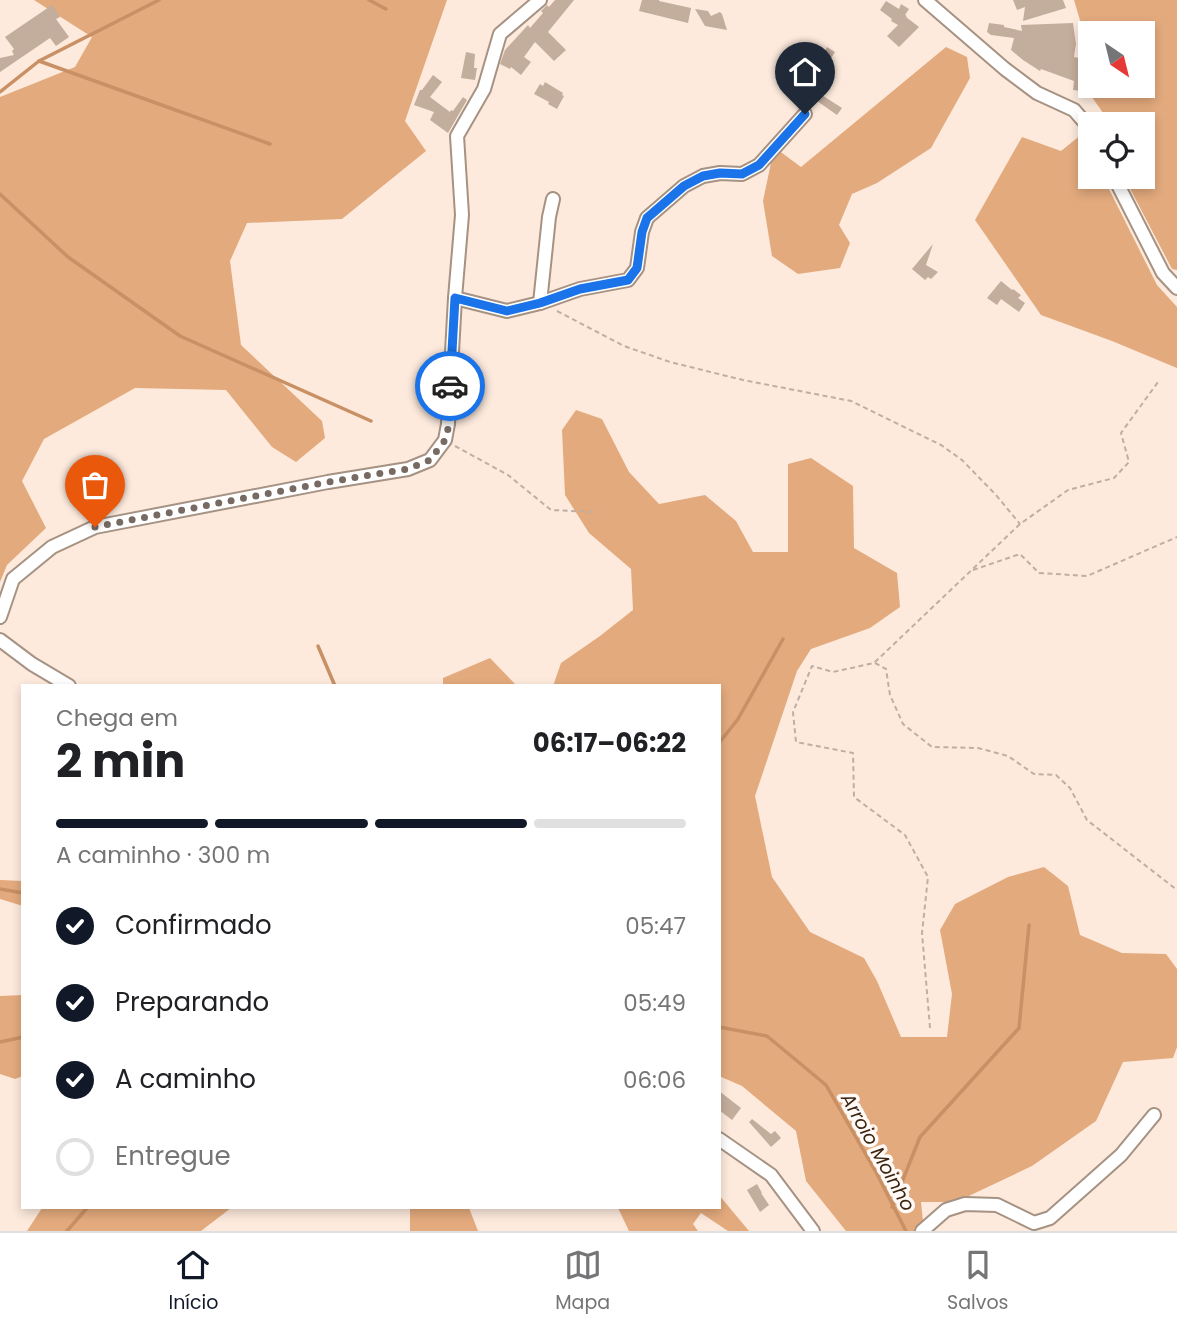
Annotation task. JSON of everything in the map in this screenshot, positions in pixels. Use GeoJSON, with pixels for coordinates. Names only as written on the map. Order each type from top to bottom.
{"type":"FeatureCollection","features":[{"type":"Feature","properties":{"kind":"street"},"geometry":{"type":"LineString","coordinates":[[0,617],[13,579],[52,547],[95,527],[408,469],[430,460],[445,440],[449,425],[462,215],[457,136],[484,89],[500,34],[540,0]]}},
{"type":"Feature","properties":{"kind":"street"},"geometry":{"type":"LineString","coordinates":[[925,0],[1037,93],[1074,110],[1078,115]]}},
{"type":"Feature","properties":{"kind":"street"},"geometry":{"type":"LineString","coordinates":[[455,298],[507,311],[580,289],[628,280],[637,268],[642,232],[647,218],[684,186],[703,176],[720,173],[742,174],[759,165],[805,114]]}},
{"type":"Feature","properties":{"kind":"street"},"geometry":{"type":"LineString","coordinates":[[1120,189],[1163,272],[1177,288]]}},
{"type":"Feature","properties":{"kind":"street"},"geometry":{"type":"LineString","coordinates":[[540,303],[552,199]]}},
{"type":"Feature","properties":{"kind":"street"},"geometry":{"type":"LineString","coordinates":[[0,640],[32,664],[66,684]]}},
{"type":"Feature","properties":{"kind":"street"},"geometry":{"type":"LineString","coordinates":[[922,1231],[946,1210],[965,1204],[998,1205],[1034,1223],[1050,1218],[1121,1155],[1154,1115]]}},
{"type":"Feature","properties":{"kind":"street"},"geometry":{"type":"LineString","coordinates":[[721,1140],[771,1175],[813,1231]]}},
{"type":"Feature","properties":{"kind":"path"},"geometry":{"type":"LineString","coordinates":[[540,303],[624,346],[670,362],[743,380],[851,401],[941,445],[962,460],[1020,524]]}},
{"type":"Feature","properties":{"kind":"path"},"geometry":{"type":"LineString","coordinates":[[930,1028],[922,933],[928,877],[905,835],[854,797],[853,753],[796,742],[793,712],[812,666],[834,672],[874,663],[1020,524],[1068,491],[1114,478],[1129,462],[1121,433],[1158,382]]}},
{"type":"Feature","properties":{"kind":"path"},"geometry":{"type":"LineString","coordinates":[[445,440],[508,475],[551,510],[595,512]]}},
{"type":"Feature","properties":{"kind":"path"},"geometry":{"type":"LineString","coordinates":[[972,570],[1020,554],[1039,573],[1087,576],[1177,537]]}},
{"type":"Feature","properties":{"kind":"path"},"geometry":{"type":"LineString","coordinates":[[874,663],[886,669],[890,695],[903,724],[932,747],[978,748],[1008,756],[1034,774],[1056,775],[1070,788],[1087,820],[1177,890]]}},
{"type":"Feature","properties":{"kind":"shaded area"},"geometry":{"type":"Polygon","coordinates":[[[34,0],[447,0],[405,121],[426,151],[342,219],[247,223],[230,261],[241,345],[322,421],[325,438],[296,462],[272,447],[226,390],[135,388],[44,439],[22,481],[46,528],[7,565],[0,582],[0,97],[75,67],[92,37],[34,0]]]}},
{"type":"Feature","properties":{"kind":"shaded area"},"geometry":{"type":"Polygon","coordinates":[[[1074,0],[1177,0],[1177,270],[1172,269],[1130,189],[1155,189],[1155,112],[1102,112],[1093,98],[1155,98],[1155,21],[1080,21],[1074,0]]]}},
{"type":"Feature","properties":{"kind":"shaded area"},"geometry":{"type":"Polygon","coordinates":[[[946,47],[967,57],[970,78],[931,148],[877,183],[852,194],[839,225],[850,243],[840,268],[798,274],[772,256],[763,201],[772,158],[778,150],[801,167],[946,47]]]}},
{"type":"Feature","properties":{"kind":"shaded area"},"geometry":{"type":"Polygon","coordinates":[[[1022,137],[1061,151],[1078,137],[1078,189],[1109,189],[1157,285],[1177,307],[1177,368],[1041,315],[975,220],[1022,137]]]}},
{"type":"Feature","properties":{"kind":"shaded area"},"geometry":{"type":"Polygon","coordinates":[[[576,410],[602,419],[629,472],[659,504],[705,495],[736,521],[753,552],[788,552],[788,464],[811,458],[853,486],[854,548],[897,573],[900,607],[870,628],[811,649],[797,671],[755,796],[772,877],[810,932],[864,958],[901,1037],[947,1037],[952,994],[940,930],[955,904],[1008,877],[1044,867],[1068,886],[1080,935],[1122,953],[1166,954],[1177,969],[1177,1047],[1173,1058],[1123,1062],[1096,1121],[1032,1166],[956,1202],[921,1202],[924,1231],[846,1231],[806,1181],[796,1131],[742,1086],[721,1077],[721,684],[554,684],[561,663],[633,610],[631,569],[589,533],[565,495],[562,430],[576,410]]]}},
{"type":"Feature","properties":{"kind":"shaded area"},"geometry":{"type":"Polygon","coordinates":[[[490,658],[515,684],[443,684],[443,678],[490,658]]]}},
{"type":"Feature","properties":{"kind":"shaded area"},"geometry":{"type":"Polygon","coordinates":[[[0,880],[21,881],[21,905],[0,899],[0,880]]]}},
{"type":"Feature","properties":{"kind":"shaded area"},"geometry":{"type":"Polygon","coordinates":[[[21,995],[21,1077],[15,1079],[0,1074],[0,996],[21,995]]]}},
{"type":"Feature","properties":{"kind":"shaded area"},"geometry":{"type":"Polygon","coordinates":[[[721,1197],[749,1231],[728,1231],[701,1213],[693,1224],[698,1231],[629,1231],[618,1209],[721,1209],[721,1197]]]}},
{"type":"Feature","properties":{"kind":"shaded area"},"geometry":{"type":"Polygon","coordinates":[[[41,1209],[230,1209],[201,1231],[27,1231],[41,1209]]]}},
{"type":"Feature","properties":{"kind":"shaded area"},"geometry":{"type":"Polygon","coordinates":[[[410,1209],[469,1209],[478,1231],[410,1231],[410,1209]]]}},
{"type":"Feature","properties":{"kind":"building"},"geometry":{"type":"Polygon","coordinates":[[[555,0],[574,0],[548,32],[566,50],[554,61],[535,42],[524,57],[531,62],[521,75],[511,67],[510,69],[500,64],[505,50],[528,25],[530,28],[547,5],[549,7],[555,0]]]}},
{"type":"Feature","properties":{"kind":"building"},"geometry":{"type":"Polygon","coordinates":[[[642,0],[659,0],[691,8],[688,23],[639,11],[642,0]]]}},
{"type":"Feature","properties":{"kind":"building"},"geometry":{"type":"Polygon","coordinates":[[[1013,0],[1063,0],[1066,8],[1023,21],[1025,7],[1017,10],[1013,0]]]}},
{"type":"Feature","properties":{"kind":"building"},"geometry":{"type":"Polygon","coordinates":[[[886,1],[899,9],[901,4],[909,9],[906,17],[919,27],[899,47],[887,36],[898,25],[880,10],[886,1]]]}},
{"type":"Feature","properties":{"kind":"building"},"geometry":{"type":"Polygon","coordinates":[[[52,5],[60,17],[56,19],[69,37],[56,46],[50,38],[0,72],[0,58],[14,55],[14,49],[5,37],[52,5]]]}},
{"type":"Feature","properties":{"kind":"building"},"geometry":{"type":"Polygon","coordinates":[[[695,9],[708,11],[711,16],[720,12],[727,30],[705,26],[695,9]]]}},
{"type":"Feature","properties":{"kind":"building"},"geometry":{"type":"Polygon","coordinates":[[[989,23],[1022,31],[1021,25],[1073,23],[1076,44],[1074,57],[1078,58],[1078,91],[1073,90],[1074,81],[1041,69],[1040,71],[1023,60],[1011,50],[1014,38],[987,32],[989,23]]]}},
{"type":"Feature","properties":{"kind":"building"},"geometry":{"type":"Polygon","coordinates":[[[827,47],[835,52],[818,79],[812,75],[814,71],[809,68],[815,58],[820,61],[827,47]]]}},
{"type":"Feature","properties":{"kind":"building"},"geometry":{"type":"Polygon","coordinates":[[[466,52],[475,54],[475,80],[461,78],[466,52]]]}},
{"type":"Feature","properties":{"kind":"building"},"geometry":{"type":"Polygon","coordinates":[[[433,75],[442,82],[430,97],[450,112],[463,97],[467,100],[448,133],[430,120],[434,112],[414,105],[420,90],[433,75]]]}},
{"type":"Feature","properties":{"kind":"building"},"geometry":{"type":"Polygon","coordinates":[[[545,82],[563,93],[557,109],[534,94],[540,84],[543,86],[545,82]]]}},
{"type":"Feature","properties":{"kind":"building"},"geometry":{"type":"Polygon","coordinates":[[[814,90],[842,108],[837,115],[810,96],[814,90]]]}},
{"type":"Feature","properties":{"kind":"building"},"geometry":{"type":"Polygon","coordinates":[[[933,244],[926,265],[938,272],[931,279],[928,277],[925,280],[912,269],[933,244]]]}},
{"type":"Feature","properties":{"kind":"building"},"geometry":{"type":"Polygon","coordinates":[[[1001,281],[1021,295],[1018,298],[1025,303],[1019,312],[1001,299],[997,305],[987,298],[1001,281]]]}},
{"type":"Feature","properties":{"kind":"building"},"geometry":{"type":"Polygon","coordinates":[[[721,1093],[741,1108],[732,1120],[721,1112],[721,1093]]]}},
{"type":"Feature","properties":{"kind":"building"},"geometry":{"type":"Polygon","coordinates":[[[752,1119],[771,1134],[775,1131],[781,1138],[771,1147],[749,1122],[752,1119]]]}},
{"type":"Feature","properties":{"kind":"building"},"geometry":{"type":"Polygon","coordinates":[[[757,1184],[769,1205],[760,1212],[747,1190],[757,1184]]]}},
{"type":"Feature","properties":{"kind":"waterway"},"geometry":{"type":"LineString","coordinates":[[0,92],[39,61],[159,0]]}},
{"type":"Feature","properties":{"kind":"waterway"},"geometry":{"type":"LineString","coordinates":[[369,0],[386,9]]}},
{"type":"Feature","properties":{"kind":"waterway"},"geometry":{"type":"LineString","coordinates":[[39,61],[270,144]]}},
{"type":"Feature","properties":{"kind":"waterway"},"geometry":{"type":"LineString","coordinates":[[0,194],[68,257],[180,336],[371,421]]}},
{"type":"Feature","properties":{"kind":"waterway"},"geometry":{"type":"LineString","coordinates":[[721,740],[738,719],[783,639]]}},
{"type":"Feature","properties":{"kind":"waterway"},"geometry":{"type":"LineString","coordinates":[[318,646],[334,684]]}},
{"type":"Feature","properties":{"kind":"waterway"},"geometry":{"type":"LineString","coordinates":[[0,889],[21,893]]}},
{"type":"Feature","properties":{"kind":"waterway"},"geometry":{"type":"LineString","coordinates":[[892,1207],[920,1137],[1019,1028],[1029,925]]}},
{"type":"Feature","properties":{"kind":"waterway","name":"Arroio Moinho"},"geometry":{"type":"LineString","coordinates":[[721,1027],[767,1036],[826,1085],[906,1231]]}},
{"type":"Feature","properties":{"kind":"waterway"},"geometry":{"type":"LineString","coordinates":[[0,1042],[21,1037]]}},
{"type":"Feature","properties":{"kind":"waterway"},"geometry":{"type":"LineString","coordinates":[[67,1231],[86,1209]]}},
{"type":"Feature","properties":{"kind":"way so far"},"geometry":{"type":"LineString","coordinates":[[95,527],[408,469],[430,460],[445,440],[449,425],[450,386]]}},
{"type":"Feature","properties":{"kind":"route"},"geometry":{"type":"LineString","coordinates":[[450,386],[455,298],[507,311],[580,289],[628,280],[637,268],[642,232],[647,218],[684,186],[703,176],[720,173],[742,174],[759,165],[805,114]]}}]}
